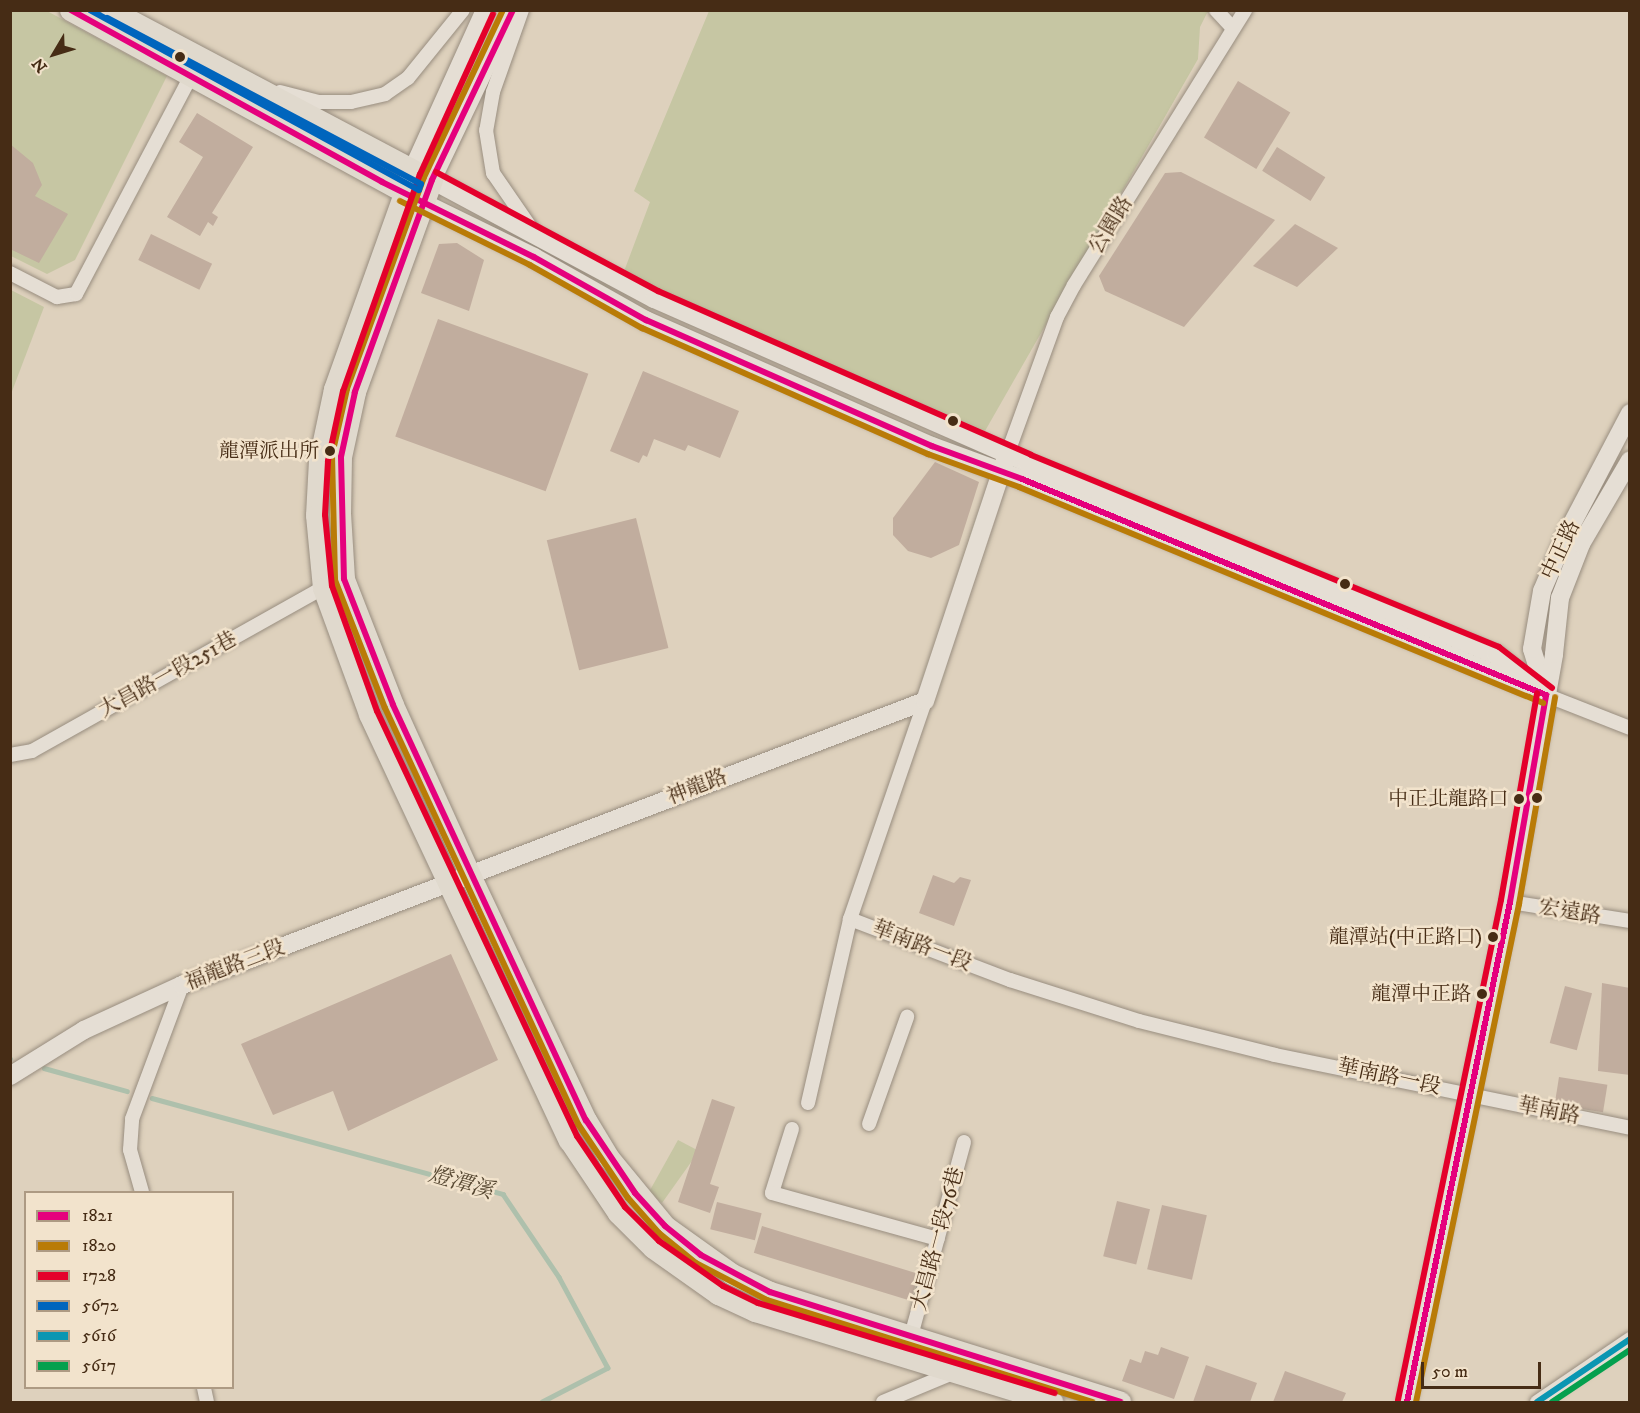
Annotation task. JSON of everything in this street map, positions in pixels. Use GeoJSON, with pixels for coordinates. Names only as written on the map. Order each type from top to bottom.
{"type":"FeatureCollection","features":[{"type":"Feature","properties":{"kind":"main road"},"geometry":{"type":"LineString","coordinates":[[70,10],[196,65],[252,85],[432,180],[585,265],[654,299],[1007,454],[1496,655],[1546,695]]}},
{"type":"Feature","properties":{"kind":"main road"},"geometry":{"type":"LineString","coordinates":[[111,10],[404,193],[534,257],[646,320],[932,446],[1002,472],[1546,695]]}},
{"type":"Feature","properties":{"kind":"main road"},"geometry":{"type":"LineString","coordinates":[[485,10],[412,171],[334,389],[319,460],[316,515],[323,588],[369,714],[569,1140],[618,1213],[653,1248],[718,1294],[755,1311],[1052,1402]]}},
{"type":"Feature","properties":{"kind":"main road"},"geometry":{"type":"LineString","coordinates":[[513,10],[432,180],[355,392],[341,457],[341,535],[344,579],[393,705],[470,875],[586,1120],[635,1193],[665,1226],[709,1260],[770,1292],[1120,1402]]}},
{"type":"Feature","properties":{"kind":"main road","name":"中正路"},"geometry":{"type":"LineString","coordinates":[[1546,695],[1532,649],[1542,591],[1565,537],[1629,413]]}},
{"type":"Feature","properties":{"kind":"main road","name":"華南路一段"},"geometry":{"type":"LineString","coordinates":[[925,700],[1007,454]]}},
{"type":"Feature","properties":{"kind":"main road","name":"中正路"},"geometry":{"type":"LineString","coordinates":[[1407,1402],[1510,902],[1546,695],[1560,598],[1581,544],[1629,460]]}},
{"type":"Feature","properties":{"kind":"main road","name":"神龍路"},"geometry":{"type":"LineString","coordinates":[[470,875],[925,700]]}},
{"type":"Feature","properties":{"kind":"main road","name":"福龍路三段"},"geometry":{"type":"LineString","coordinates":[[10,1076],[84,1030],[182,986],[470,875]]}},
{"type":"Feature","properties":{"kind":"street"},"geometry":{"type":"LineString","coordinates":[[252,85],[319,102],[351,102],[385,94],[408,78],[463,10]]}},
{"type":"Feature","properties":{"kind":"street"},"geometry":{"type":"LineString","coordinates":[[522,10],[493,92],[486,130],[493,173],[528,227],[585,265]]}},
{"type":"Feature","properties":{"kind":"street"},"geometry":{"type":"LineString","coordinates":[[1216,10],[1233,28]]}},
{"type":"Feature","properties":{"kind":"street","name":"公園路"},"geometry":{"type":"LineString","coordinates":[[1007,454],[1057,317],[1245,10]]}},
{"type":"Feature","properties":{"kind":"street"},"geometry":{"type":"LineString","coordinates":[[10,273],[57,297],[76,294],[196,65]]}},
{"type":"Feature","properties":{"kind":"street","name":"大昌路一段251巷"},"geometry":{"type":"LineString","coordinates":[[10,755],[32,751],[323,588]]}},
{"type":"Feature","properties":{"kind":"street"},"geometry":{"type":"LineString","coordinates":[[1546,695],[1629,728]]}},
{"type":"Feature","properties":{"kind":"street","name":"華南路一段"},"geometry":{"type":"LineString","coordinates":[[925,700],[850,919],[1010,980],[1139,1021],[1469,1095]]}},
{"type":"Feature","properties":{"kind":"street","name":"宏遠路"},"geometry":{"type":"LineString","coordinates":[[1510,902],[1629,921]]}},
{"type":"Feature","properties":{"kind":"street"},"geometry":{"type":"LineString","coordinates":[[808,1103],[850,919]]}},
{"type":"Feature","properties":{"kind":"street"},"geometry":{"type":"LineString","coordinates":[[142,1191],[130,1150],[132,1119],[182,986]]}},
{"type":"Feature","properties":{"kind":"street"},"geometry":{"type":"LineString","coordinates":[[869,1124],[908,1017]]}},
{"type":"Feature","properties":{"kind":"street","name":"華南路"},"geometry":{"type":"LineString","coordinates":[[1469,1095],[1629,1128]]}},
{"type":"Feature","properties":{"kind":"street"},"geometry":{"type":"LineString","coordinates":[[792,1128],[772,1192],[938,1239]]}},
{"type":"Feature","properties":{"kind":"street","name":"大昌路一段76巷"},"geometry":{"type":"LineString","coordinates":[[911,1336],[964,1142]]}},
{"type":"Feature","properties":{"kind":"street"},"geometry":{"type":"LineString","coordinates":[[1537,1402],[1629,1339]]}},
{"type":"Feature","properties":{"kind":"street"},"geometry":{"type":"LineString","coordinates":[[883,1402],[955,1372]]}},
{"type":"Feature","properties":{"kind":"green space"},"geometry":{"type":"Polygon","coordinates":[[[10,11],[47,11],[167,76],[75,260],[47,274],[11,256],[10,11]]]}},
{"type":"Feature","properties":{"kind":"green space"},"geometry":{"type":"Polygon","coordinates":[[[709,11],[1214,11],[1207,13],[1200,27],[1198,59],[985,431],[623,274],[650,202],[634,191],[709,11]]]}},
{"type":"Feature","properties":{"kind":"green space"},"geometry":{"type":"Polygon","coordinates":[[[11,290],[44,307],[11,394],[11,290]]]}},
{"type":"Feature","properties":{"kind":"green space"},"geometry":{"type":"Polygon","coordinates":[[[678,1140],[699,1151],[662,1203],[649,1192],[678,1140]]]}},
{"type":"Feature","properties":{"kind":"building"},"geometry":{"type":"Polygon","coordinates":[[[1238,81],[1290,112],[1256,169],[1204,138],[1238,81]]]}},
{"type":"Feature","properties":{"kind":"building"},"geometry":{"type":"Polygon","coordinates":[[[197,113],[253,147],[212,213],[218,217],[213,226],[208,222],[200,236],[167,217],[203,157],[179,142],[197,113]]]}},
{"type":"Feature","properties":{"kind":"building"},"geometry":{"type":"Polygon","coordinates":[[[10,144],[33,163],[42,185],[35,196],[68,214],[39,263],[10,249],[10,144]]]}},
{"type":"Feature","properties":{"kind":"building"},"geometry":{"type":"Polygon","coordinates":[[[1277,147],[1325,177],[1311,201],[1262,171],[1277,147]]]}},
{"type":"Feature","properties":{"kind":"building"},"geometry":{"type":"Polygon","coordinates":[[[1181,172],[1275,220],[1184,327],[1105,291],[1099,276],[1165,173],[1181,172]]]}},
{"type":"Feature","properties":{"kind":"building"},"geometry":{"type":"Polygon","coordinates":[[[1295,224],[1338,248],[1297,287],[1253,266],[1295,224]]]}},
{"type":"Feature","properties":{"kind":"building"},"geometry":{"type":"Polygon","coordinates":[[[151,234],[212,264],[199,290],[138,260],[151,234]]]}},
{"type":"Feature","properties":{"kind":"building"},"geometry":{"type":"Polygon","coordinates":[[[457,243],[484,260],[469,311],[421,293],[439,244],[457,243]]]}},
{"type":"Feature","properties":{"kind":"building"},"geometry":{"type":"Polygon","coordinates":[[[438,319],[588,374],[546,491],[395,436],[438,319]]]}},
{"type":"Feature","properties":{"kind":"building"},"geometry":{"type":"Polygon","coordinates":[[[643,371],[739,411],[720,458],[688,445],[685,451],[654,439],[647,457],[643,455],[639,463],[610,451],[643,371]]]}},
{"type":"Feature","properties":{"kind":"building"},"geometry":{"type":"Polygon","coordinates":[[[935,462],[979,482],[959,545],[931,558],[908,551],[893,535],[893,518],[935,462]]]}},
{"type":"Feature","properties":{"kind":"building"},"geometry":{"type":"Polygon","coordinates":[[[636,518],[668,648],[579,670],[547,540],[636,518]]]}},
{"type":"Feature","properties":{"kind":"building"},"geometry":{"type":"Polygon","coordinates":[[[933,875],[954,883],[960,877],[971,880],[954,926],[919,913],[933,875]]]}},
{"type":"Feature","properties":{"kind":"building"},"geometry":{"type":"Polygon","coordinates":[[[451,954],[498,1060],[348,1131],[333,1091],[273,1115],[241,1044],[451,954]]]}},
{"type":"Feature","properties":{"kind":"building"},"geometry":{"type":"Polygon","coordinates":[[[1602,983],[1630,988],[1630,1075],[1598,1071],[1602,983]]]}},
{"type":"Feature","properties":{"kind":"building"},"geometry":{"type":"Polygon","coordinates":[[[1565,986],[1592,993],[1577,1050],[1550,1043],[1565,986]]]}},
{"type":"Feature","properties":{"kind":"building"},"geometry":{"type":"Polygon","coordinates":[[[1559,1077],[1607,1085],[1603,1112],[1555,1105],[1559,1077]]]}},
{"type":"Feature","properties":{"kind":"building"},"geometry":{"type":"Polygon","coordinates":[[[712,1099],[735,1107],[710,1184],[719,1187],[710,1213],[678,1202],[712,1099]]]}},
{"type":"Feature","properties":{"kind":"building"},"geometry":{"type":"Polygon","coordinates":[[[1117,1201],[1150,1209],[1136,1265],[1103,1256],[1117,1201]]]}},
{"type":"Feature","properties":{"kind":"building"},"geometry":{"type":"Polygon","coordinates":[[[717,1202],[762,1213],[755,1240],[710,1229],[717,1202]]]}},
{"type":"Feature","properties":{"kind":"building"},"geometry":{"type":"Polygon","coordinates":[[[1162,1205],[1207,1215],[1192,1280],[1147,1269],[1162,1205]]]}},
{"type":"Feature","properties":{"kind":"building"},"geometry":{"type":"Polygon","coordinates":[[[762,1226],[919,1274],[911,1301],[754,1253],[762,1226]]]}},
{"type":"Feature","properties":{"kind":"building"},"geometry":{"type":"Polygon","coordinates":[[[1161,1347],[1189,1357],[1174,1399],[1122,1381],[1130,1359],[1141,1363],[1145,1351],[1158,1355],[1161,1347]]]}},
{"type":"Feature","properties":{"kind":"building"},"geometry":{"type":"Polygon","coordinates":[[[1206,1365],[1257,1383],[1250,1402],[1193,1402],[1206,1365]]]}},
{"type":"Feature","properties":{"kind":"building"},"geometry":{"type":"Polygon","coordinates":[[[1285,1371],[1346,1393],[1342,1402],[1273,1402],[1285,1371]]]}},
{"type":"Feature","properties":{"kind":"waterway","name":"燈潭溪"},"geometry":{"type":"LineString","coordinates":[[44,1068],[127,1091]]}},
{"type":"Feature","properties":{"kind":"waterway","name":"燈潭溪"},"geometry":{"type":"LineString","coordinates":[[152,1098],[503,1194],[559,1277],[608,1368],[542,1402]]}},
{"type":"Feature","properties":{"kind":"transit line","name":"1821"},"geometry":{"type":"LineString","coordinates":[[71,10],[382,182],[534,257],[646,320],[932,446],[1022,479],[1546,695]]}},
{"type":"Feature","properties":{"kind":"transit line","name":"5672"},"geometry":{"type":"LineString","coordinates":[[90,10],[419,190],[421,184],[107,18]]}},
{"type":"Feature","properties":{"kind":"transit line","name":"1820"},"geometry":{"type":"LineString","coordinates":[[503,10],[424,177],[347,389],[332,455],[335,580],[385,708],[578,1124],[628,1198],[659,1233],[696,1263],[767,1300],[1092,1402]]}},
{"type":"Feature","properties":{"kind":"transit line","name":"1821"},"geometry":{"type":"LineString","coordinates":[[513,10],[432,180],[355,392],[341,457],[344,579],[393,705],[586,1120],[635,1193],[665,1226],[701,1255],[770,1292],[1120,1402]]}},
{"type":"Feature","properties":{"kind":"transit line","name":"1728"},"geometry":{"type":"LineString","coordinates":[[493,14],[420,174],[343,391],[328,461],[325,515],[332,586],[377,711],[577,1136],[625,1207],[659,1241],[723,1286],[758,1303],[1055,1393]]}},
{"type":"Feature","properties":{"kind":"transit line","name":"1728"},"geometry":{"type":"LineString","coordinates":[[436,172],[658,291],[1031,455],[1499,647],[1552,688]]}},
{"type":"Feature","properties":{"kind":"transit line","name":"1820"},"geometry":{"type":"LineString","coordinates":[[400,201],[530,265],[642,328],[928,454],[1019,487],[1543,703]]}},
{"type":"Feature","properties":{"kind":"transit line","name":"1728"},"geometry":{"type":"LineString","coordinates":[[1398,1400],[1501,900],[1537,693]]}},
{"type":"Feature","properties":{"kind":"transit line","name":"1821"},"geometry":{"type":"LineString","coordinates":[[1407,1402],[1510,902],[1546,695]]}},
{"type":"Feature","properties":{"kind":"transit line","name":"1820"},"geometry":{"type":"LineString","coordinates":[[1416,1402],[1519,904],[1555,697]]}},
{"type":"Feature","properties":{"kind":"transit line","name":"5616"},"geometry":{"type":"LineString","coordinates":[[1537,1402],[1630,1339]]}},
{"type":"Feature","properties":{"kind":"transit line","name":"5617"},"geometry":{"type":"LineString","coordinates":[[1552,1402],[1630,1350]]}},
{"type":"Feature","properties":{"kind":"place","name":"龍潭派出所"},"geometry":{"type":"Point","coordinates":[330,451]}},
{"type":"Feature","properties":{"kind":"place","name":"中正北龍路口"},"geometry":{"type":"Point","coordinates":[1519,799]}},
{"type":"Feature","properties":{"kind":"place","name":"龍潭站(中正路口)"},"geometry":{"type":"Point","coordinates":[1493,937]}},
{"type":"Feature","properties":{"kind":"place","name":"龍潭中正路"},"geometry":{"type":"Point","coordinates":[1482,994]}}]}
